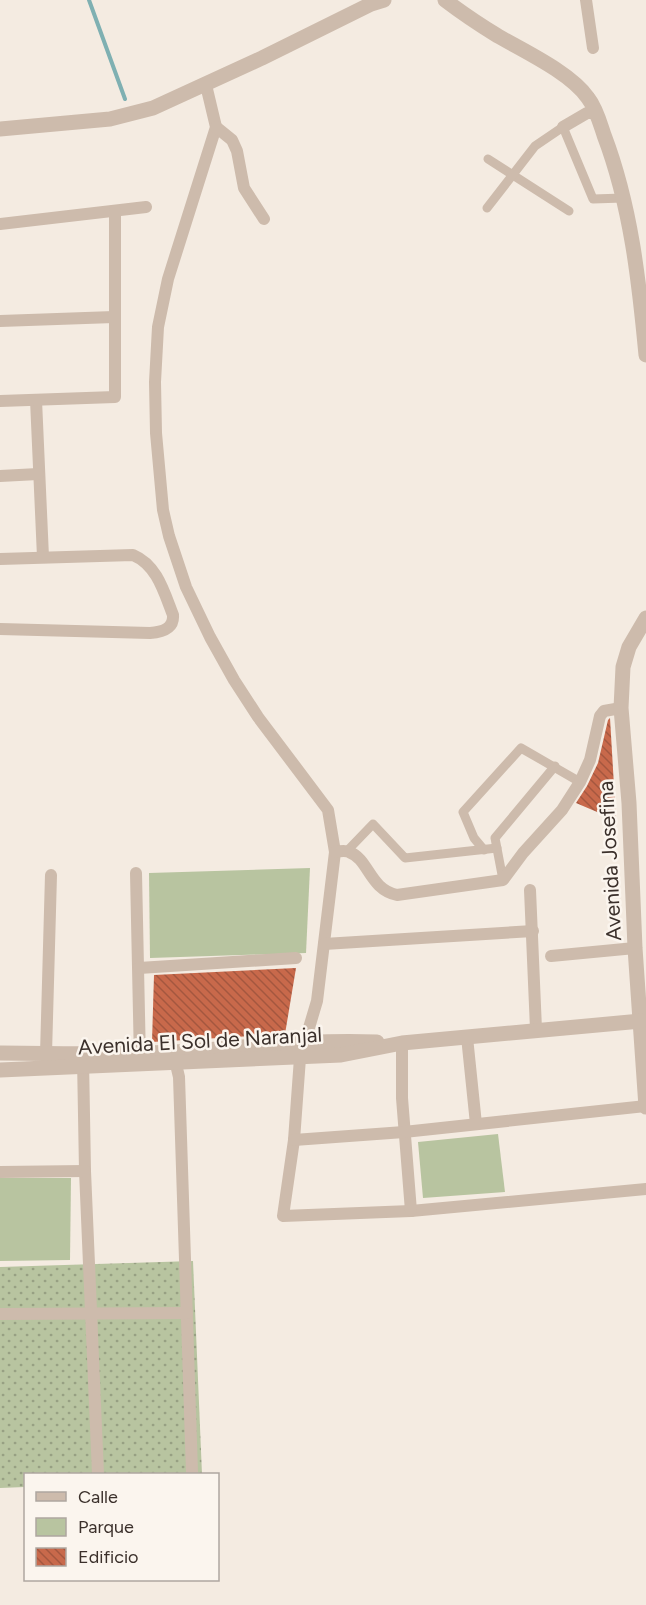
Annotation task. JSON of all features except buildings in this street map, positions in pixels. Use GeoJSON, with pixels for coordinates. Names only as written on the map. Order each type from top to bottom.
{"type":"FeatureCollection","features":[{"type":"Feature","properties":{"kind":"street"},"geometry":{"type":"LineString","coordinates":[[0,129],[127,116],[153,108],[206,85],[371,4],[384,0]]}},
{"type":"Feature","properties":{"kind":"street"},"geometry":{"type":"LineString","coordinates":[[445,0],[466,16],[572,82],[588,97],[614,160],[623,198],[639,278],[646,355]]}},
{"type":"Feature","properties":{"kind":"street"},"geometry":{"type":"LineString","coordinates":[[586,0],[593,48]]}},
{"type":"Feature","properties":{"kind":"street"},"geometry":{"type":"LineString","coordinates":[[206,85],[216,127],[168,279],[158,327],[155,382],[156,433],[164,510],[169,536],[186,587],[210,636],[258,717],[328,810],[341,851],[324,944],[317,1001],[302,1050],[294,1140],[283,1216],[411,1211],[646,1189]]}},
{"type":"Feature","properties":{"kind":"street"},"geometry":{"type":"LineString","coordinates":[[487,208],[535,146],[587,113],[596,113]]}},
{"type":"Feature","properties":{"kind":"street"},"geometry":{"type":"LineString","coordinates":[[216,127],[232,140],[237,151],[244,188],[264,219]]}},
{"type":"Feature","properties":{"kind":"street"},"geometry":{"type":"LineString","coordinates":[[563,127],[593,200],[623,198]]}},
{"type":"Feature","properties":{"kind":"street"},"geometry":{"type":"LineString","coordinates":[[488,159],[569,211]]}},
{"type":"Feature","properties":{"kind":"street"},"geometry":{"type":"LineString","coordinates":[[0,224],[146,207]]}},
{"type":"Feature","properties":{"kind":"street"},"geometry":{"type":"LineString","coordinates":[[0,401],[115,397],[115,211]]}},
{"type":"Feature","properties":{"kind":"street"},"geometry":{"type":"LineString","coordinates":[[0,321],[114,317]]}},
{"type":"Feature","properties":{"kind":"street"},"geometry":{"type":"LineString","coordinates":[[36,399],[43,557]]}},
{"type":"Feature","properties":{"kind":"street"},"geometry":{"type":"LineString","coordinates":[[0,476],[38,474]]}},
{"type":"Feature","properties":{"kind":"street"},"geometry":{"type":"LineString","coordinates":[[0,559],[133,555],[142,558],[152,568],[174,621],[162,632],[150,633],[0,629]]}},
{"type":"Feature","properties":{"kind":"street","name":"Avenida Josefina"},"geometry":{"type":"LineString","coordinates":[[646,618],[628,647],[623,667],[621,708],[629,803],[635,948],[643,1020],[646,1107]]}},
{"type":"Feature","properties":{"kind":"street"},"geometry":{"type":"LineString","coordinates":[[341,851],[355,855],[380,888],[387,893],[397,895],[503,880],[523,853],[561,810],[580,782],[590,760],[600,716],[609,709],[621,708]]}},
{"type":"Feature","properties":{"kind":"street"},"geometry":{"type":"LineString","coordinates":[[484,849],[474,838],[463,812],[521,748],[580,782]]}},
{"type":"Feature","properties":{"kind":"street"},"geometry":{"type":"LineString","coordinates":[[503,880],[495,838],[555,766]]}},
{"type":"Feature","properties":{"kind":"street"},"geometry":{"type":"LineString","coordinates":[[341,851],[373,824],[405,858],[497,848]]}},
{"type":"Feature","properties":{"kind":"street"},"geometry":{"type":"LineString","coordinates":[[136,873],[140,1059]]}},
{"type":"Feature","properties":{"kind":"street"},"geometry":{"type":"LineString","coordinates":[[46,1054],[51,875]]}},
{"type":"Feature","properties":{"kind":"street"},"geometry":{"type":"LineString","coordinates":[[530,890],[536,1029]]}},
{"type":"Feature","properties":{"kind":"street"},"geometry":{"type":"LineString","coordinates":[[324,944],[533,931]]}},
{"type":"Feature","properties":{"kind":"street"},"geometry":{"type":"LineString","coordinates":[[551,956],[635,948]]}},
{"type":"Feature","properties":{"kind":"street"},"geometry":{"type":"LineString","coordinates":[[139,968],[296,958]]}},
{"type":"Feature","properties":{"kind":"street","name":"Avenida El Sol de Naranjal"},"geometry":{"type":"LineString","coordinates":[[0,1070],[83,1061],[302,1050],[341,1055],[402,1043],[643,1020]]}},
{"type":"Feature","properties":{"kind":"street"},"geometry":{"type":"LineString","coordinates":[[467,1037],[476,1124]]}},
{"type":"Feature","properties":{"kind":"street"},"geometry":{"type":"LineString","coordinates":[[402,1043],[404,1132],[411,1211]]}},
{"type":"Feature","properties":{"kind":"street","name":"Avenida El Sol de Naranjal"},"geometry":{"type":"LineString","coordinates":[[0,1053],[46,1054],[83,1061]]}},
{"type":"Feature","properties":{"kind":"street"},"geometry":{"type":"LineString","coordinates":[[174,1058],[179,1077],[192,1472]]}},
{"type":"Feature","properties":{"kind":"street"},"geometry":{"type":"LineString","coordinates":[[83,1061],[84,1171],[98,1473]]}},
{"type":"Feature","properties":{"kind":"street"},"geometry":{"type":"LineString","coordinates":[[294,1140],[404,1132],[646,1107]]}},
{"type":"Feature","properties":{"kind":"street"},"geometry":{"type":"LineString","coordinates":[[0,1172],[84,1171]]}},
{"type":"Feature","properties":{"kind":"street"},"geometry":{"type":"LineString","coordinates":[[0,1314],[187,1313]]}},
{"type":"Feature","properties":{"kind":"green space"},"geometry":{"type":"Polygon","coordinates":[[[310,868],[306,953],[150,958],[149,873],[310,868]]]}},
{"type":"Feature","properties":{"kind":"green space"},"geometry":{"type":"Polygon","coordinates":[[[498,1134],[505,1192],[423,1198],[418,1142],[498,1134]]]}},
{"type":"Feature","properties":{"kind":"green space"},"geometry":{"type":"Polygon","coordinates":[[[0,1178],[71,1178],[70,1260],[0,1261],[0,1178]]]}},
{"type":"Feature","properties":{"kind":"green space"},"geometry":{"type":"Polygon","coordinates":[[[193,1261],[202,1473],[24,1473],[24,1487],[0,1488],[0,1267],[193,1261]]]}},
{"type":"Feature","properties":{"kind":"waterway"},"geometry":{"type":"LineString","coordinates":[[89,0],[125,99]]}}]}
